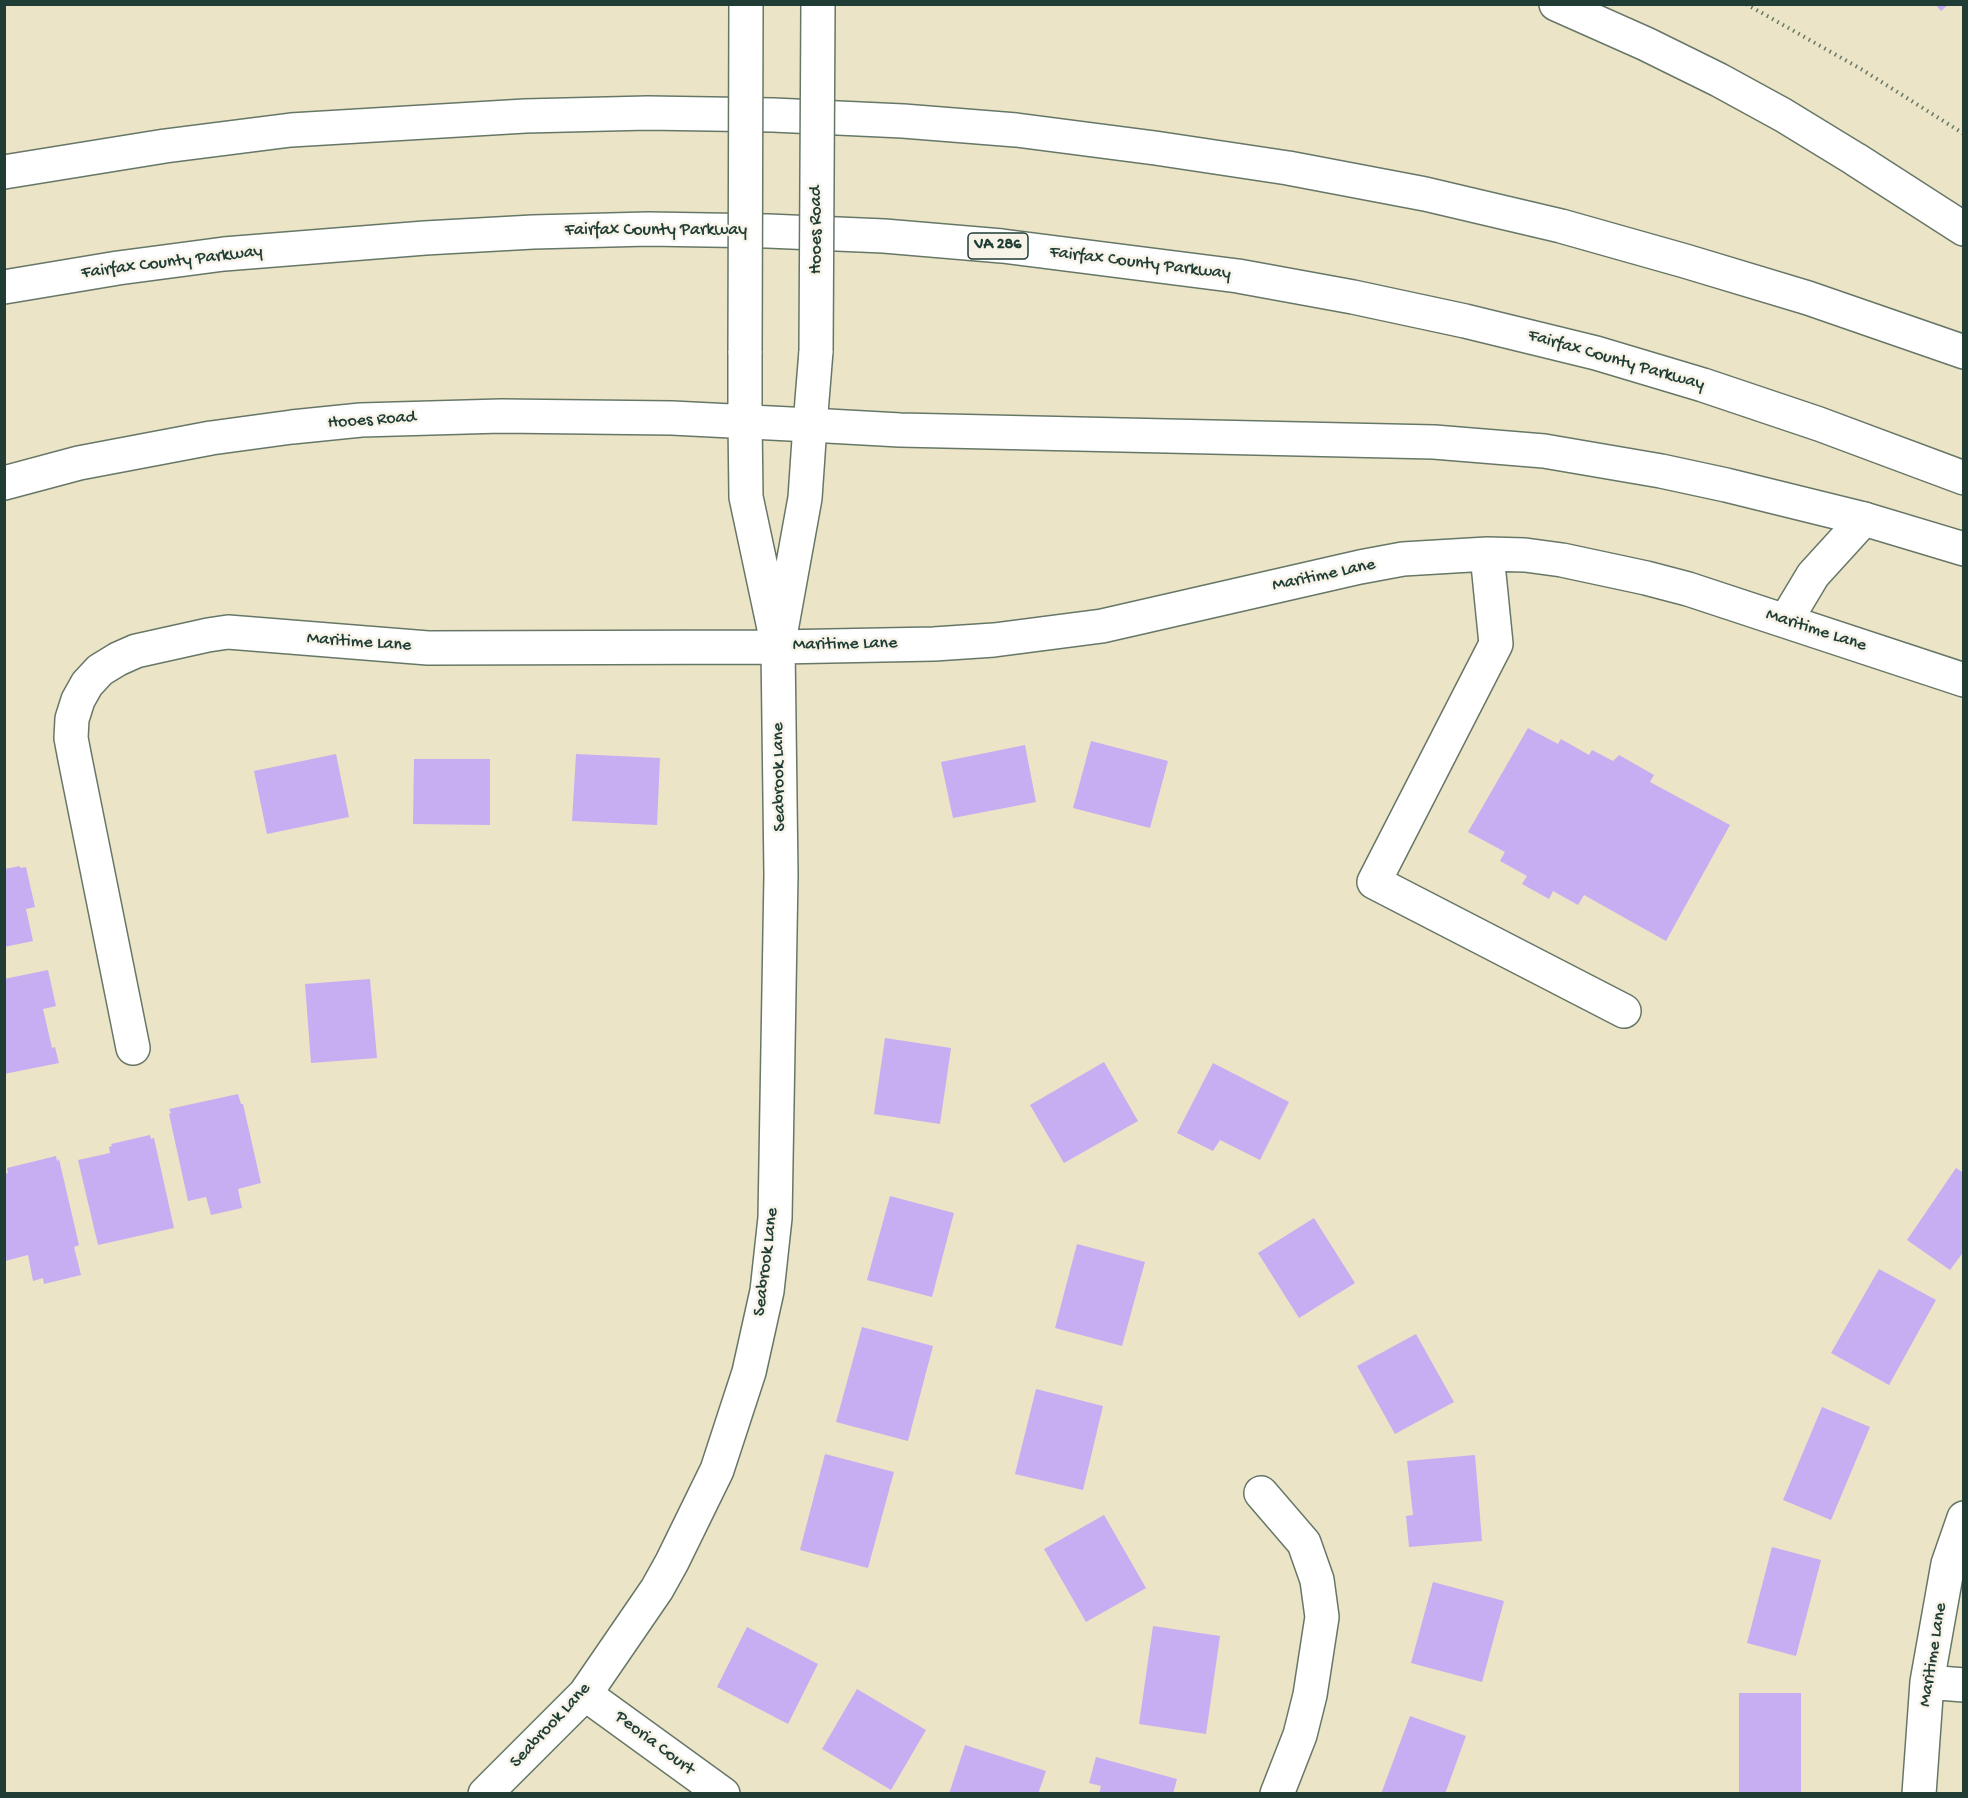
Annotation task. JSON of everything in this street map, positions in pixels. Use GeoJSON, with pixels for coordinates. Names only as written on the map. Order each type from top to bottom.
{"type":"FeatureCollection","features":[{"type":"Feature","properties":{"kind":"main road"},"geometry":{"type":"LineString","coordinates":[[745,421],[746,4]]}},
{"type":"Feature","properties":{"kind":"main road","name":"Hooes Road"},"geometry":{"type":"LineString","coordinates":[[4,483],[79,463],[199,440],[361,420],[501,416],[672,418],[810,425],[816,351],[818,4]]}},
{"type":"Feature","properties":{"kind":"main road"},"geometry":{"type":"LineString","coordinates":[[1556,4],[1646,44],[1774,110],[1855,159],[1964,230]]}},
{"type":"Feature","properties":{"kind":"main road"},"geometry":{"type":"LineString","coordinates":[[4,172],[165,146],[291,130],[525,116],[648,113],[773,115],[903,121],[1016,130],[1277,166],[1425,194],[1561,226],[1697,264],[1808,298],[1964,352]]}},
{"type":"Feature","properties":{"kind":"main road","name":"Fairfax County Parkway"},"geometry":{"type":"LineString","coordinates":[[4,287],[118,268],[224,254],[413,238],[533,232],[648,229],[768,231],[884,236],[1002,246],[1238,276],[1465,321],[1596,353],[1703,385],[1820,424],[1964,478]]}},
{"type":"Feature","properties":{"kind":"main road","name":"Seabrook Lane"},"geometry":{"type":"LineString","coordinates":[[745,421],[746,497],[778,647]]}},
{"type":"Feature","properties":{"kind":"main road"},"geometry":{"type":"LineString","coordinates":[[810,425],[900,430],[1386,441],[1488,445],[1544,451],[1661,471],[1864,519],[1964,549]]}},
{"type":"Feature","properties":{"kind":"main road","name":"Seabrook Lane"},"geometry":{"type":"LineString","coordinates":[[485,1794],[585,1694],[657,1589],[717,1470],[749,1372],[767,1292],[775,1218],[781,875],[778,647],[805,498],[810,425]]}},
{"type":"Feature","properties":{"kind":"main road"},"geometry":{"type":"LineString","coordinates":[[1786,620],[1814,575],[1864,519]]}},
{"type":"Feature","properties":{"kind":"main road"},"geometry":{"type":"LineString","coordinates":[[1487,554],[1496,644],[1374,882],[1624,1011]]}},
{"type":"Feature","properties":{"kind":"main road","name":"Maritime Lane"},"geometry":{"type":"LineString","coordinates":[[133,1048],[71,738],[72,719],[78,700],[87,684],[100,670],[118,659],[136,651],[228,632],[428,648],[934,644],[994,640],[1102,626],[1360,567],[1403,560],[1487,554],[1534,556],[1601,567],[1688,589],[1964,680]]}},
{"type":"Feature","properties":{"kind":"main road"},"geometry":{"type":"LineString","coordinates":[[1261,1492],[1304,1543],[1317,1580],[1322,1617],[1311,1695],[1300,1735],[1277,1794]]}},
{"type":"Feature","properties":{"kind":"main road","name":"Maritime Lane"},"geometry":{"type":"LineString","coordinates":[[1919,1794],[1927,1682],[1948,1564],[1964,1518]]}},
{"type":"Feature","properties":{"kind":"main road"},"geometry":{"type":"LineString","coordinates":[[1927,1682],[1964,1685]]}},
{"type":"Feature","properties":{"kind":"main road","name":"Peoria Court"},"geometry":{"type":"LineString","coordinates":[[585,1694],[723,1794]]}},
{"type":"Feature","properties":{"kind":"path"},"geometry":{"type":"LineString","coordinates":[[1746,4],[1861,69],[1964,134]]}},
{"type":"Feature","properties":{"kind":"building"},"geometry":{"type":"Polygon","coordinates":[[[1935,4],[1949,4],[1941,11],[1935,4]]]}},
{"type":"Feature","properties":{"kind":"building"},"geometry":{"type":"Polygon","coordinates":[[[1528,728],[1558,744],[1561,739],[1589,755],[1592,750],[1613,761],[1619,755],[1654,775],[1650,782],[1730,825],[1666,941],[1584,895],[1578,905],[1553,891],[1549,899],[1522,884],[1527,876],[1500,861],[1505,852],[1468,832],[1528,728]]]}},
{"type":"Feature","properties":{"kind":"building"},"geometry":{"type":"Polygon","coordinates":[[[1091,741],[1168,761],[1150,828],[1073,808],[1091,741]]]}},
{"type":"Feature","properties":{"kind":"building"},"geometry":{"type":"Polygon","coordinates":[[[1025,745],[1036,802],[953,818],[941,762],[1025,745]]]}},
{"type":"Feature","properties":{"kind":"building"},"geometry":{"type":"Polygon","coordinates":[[[336,754],[349,817],[267,834],[254,771],[336,754]]]}},
{"type":"Feature","properties":{"kind":"building"},"geometry":{"type":"Polygon","coordinates":[[[576,754],[660,758],[657,825],[572,821],[576,754]]]}},
{"type":"Feature","properties":{"kind":"building"},"geometry":{"type":"Polygon","coordinates":[[[414,759],[490,759],[490,825],[413,824],[414,759]]]}},
{"type":"Feature","properties":{"kind":"building"},"geometry":{"type":"Polygon","coordinates":[[[20,866],[20,868],[26,867],[35,907],[26,909],[33,941],[4,947],[4,869],[20,866]]]}},
{"type":"Feature","properties":{"kind":"building"},"geometry":{"type":"Polygon","coordinates":[[[48,970],[56,1006],[43,1009],[52,1048],[55,1047],[59,1063],[4,1074],[4,979],[48,970]]]}},
{"type":"Feature","properties":{"kind":"building"},"geometry":{"type":"Polygon","coordinates":[[[370,979],[377,1058],[311,1063],[305,984],[370,979]]]}},
{"type":"Feature","properties":{"kind":"building"},"geometry":{"type":"Polygon","coordinates":[[[885,1038],[951,1048],[940,1124],[874,1114],[885,1038]]]}},
{"type":"Feature","properties":{"kind":"building"},"geometry":{"type":"Polygon","coordinates":[[[1104,1062],[1138,1121],[1064,1163],[1030,1105],[1104,1062]]]}},
{"type":"Feature","properties":{"kind":"building"},"geometry":{"type":"Polygon","coordinates":[[[1213,1063],[1289,1102],[1260,1160],[1220,1140],[1213,1151],[1177,1133],[1213,1063]]]}},
{"type":"Feature","properties":{"kind":"building"},"geometry":{"type":"Polygon","coordinates":[[[238,1094],[243,1104],[261,1183],[238,1189],[242,1208],[211,1215],[206,1197],[188,1201],[169,1109],[238,1094]]]}},
{"type":"Feature","properties":{"kind":"building"},"geometry":{"type":"Polygon","coordinates":[[[150,1135],[151,1139],[154,1138],[174,1228],[98,1245],[78,1160],[110,1153],[111,1144],[150,1135]]]}},
{"type":"Feature","properties":{"kind":"building"},"geometry":{"type":"Polygon","coordinates":[[[56,1156],[57,1161],[59,1159],[79,1245],[74,1247],[81,1275],[44,1284],[43,1278],[33,1281],[28,1255],[5,1261],[4,1174],[8,1173],[7,1168],[56,1156]]]}},
{"type":"Feature","properties":{"kind":"building"},"geometry":{"type":"Polygon","coordinates":[[[1956,1168],[1964,1173],[1964,1251],[1950,1270],[1907,1240],[1956,1168]]]}},
{"type":"Feature","properties":{"kind":"building"},"geometry":{"type":"Polygon","coordinates":[[[890,1196],[954,1213],[932,1297],[867,1280],[890,1196]]]}},
{"type":"Feature","properties":{"kind":"building"},"geometry":{"type":"Polygon","coordinates":[[[1314,1218],[1355,1283],[1299,1318],[1258,1253],[1314,1218]]]}},
{"type":"Feature","properties":{"kind":"building"},"geometry":{"type":"Polygon","coordinates":[[[1077,1244],[1145,1262],[1122,1346],[1055,1328],[1077,1244]]]}},
{"type":"Feature","properties":{"kind":"building"},"geometry":{"type":"Polygon","coordinates":[[[1879,1269],[1936,1300],[1889,1385],[1831,1353],[1879,1269]]]}},
{"type":"Feature","properties":{"kind":"building"},"geometry":{"type":"Polygon","coordinates":[[[862,1327],[933,1346],[908,1441],[836,1422],[862,1327]]]}},
{"type":"Feature","properties":{"kind":"building"},"geometry":{"type":"Polygon","coordinates":[[[1416,1334],[1454,1402],[1395,1434],[1357,1366],[1416,1334]]]}},
{"type":"Feature","properties":{"kind":"building"},"geometry":{"type":"Polygon","coordinates":[[[1036,1389],[1103,1406],[1083,1490],[1015,1474],[1036,1389]]]}},
{"type":"Feature","properties":{"kind":"building"},"geometry":{"type":"Polygon","coordinates":[[[1822,1407],[1870,1427],[1831,1520],[1783,1500],[1822,1407]]]}},
{"type":"Feature","properties":{"kind":"building"},"geometry":{"type":"Polygon","coordinates":[[[825,1454],[894,1472],[868,1568],[800,1550],[825,1454]]]}},
{"type":"Feature","properties":{"kind":"building"},"geometry":{"type":"Polygon","coordinates":[[[1475,1455],[1482,1541],[1409,1547],[1406,1516],[1413,1515],[1407,1461],[1475,1455]]]}},
{"type":"Feature","properties":{"kind":"building"},"geometry":{"type":"Polygon","coordinates":[[[1104,1515],[1146,1588],[1086,1622],[1044,1549],[1104,1515]]]}},
{"type":"Feature","properties":{"kind":"building"},"geometry":{"type":"Polygon","coordinates":[[[1772,1547],[1821,1560],[1796,1656],[1747,1643],[1772,1547]]]}},
{"type":"Feature","properties":{"kind":"building"},"geometry":{"type":"Polygon","coordinates":[[[1433,1582],[1504,1601],[1482,1682],[1411,1663],[1433,1582]]]}},
{"type":"Feature","properties":{"kind":"building"},"geometry":{"type":"Polygon","coordinates":[[[1153,1626],[1220,1636],[1206,1734],[1139,1724],[1153,1626]]]}},
{"type":"Feature","properties":{"kind":"building"},"geometry":{"type":"Polygon","coordinates":[[[747,1627],[818,1664],[788,1724],[717,1687],[747,1627]]]}},
{"type":"Feature","properties":{"kind":"building"},"geometry":{"type":"Polygon","coordinates":[[[857,1689],[926,1730],[891,1790],[822,1749],[857,1689]]]}},
{"type":"Feature","properties":{"kind":"building"},"geometry":{"type":"Polygon","coordinates":[[[1739,1693],[1801,1693],[1801,1794],[1739,1794],[1739,1693]]]}},
{"type":"Feature","properties":{"kind":"building"},"geometry":{"type":"Polygon","coordinates":[[[1410,1716],[1466,1736],[1445,1794],[1381,1794],[1410,1716]]]}},
{"type":"Feature","properties":{"kind":"building"},"geometry":{"type":"Polygon","coordinates":[[[965,1745],[1046,1771],[1038,1794],[949,1794],[965,1745]]]}},
{"type":"Feature","properties":{"kind":"building"},"geometry":{"type":"Polygon","coordinates":[[[1096,1757],[1177,1779],[1173,1794],[1099,1794],[1101,1786],[1089,1783],[1096,1757]]]}}]}
